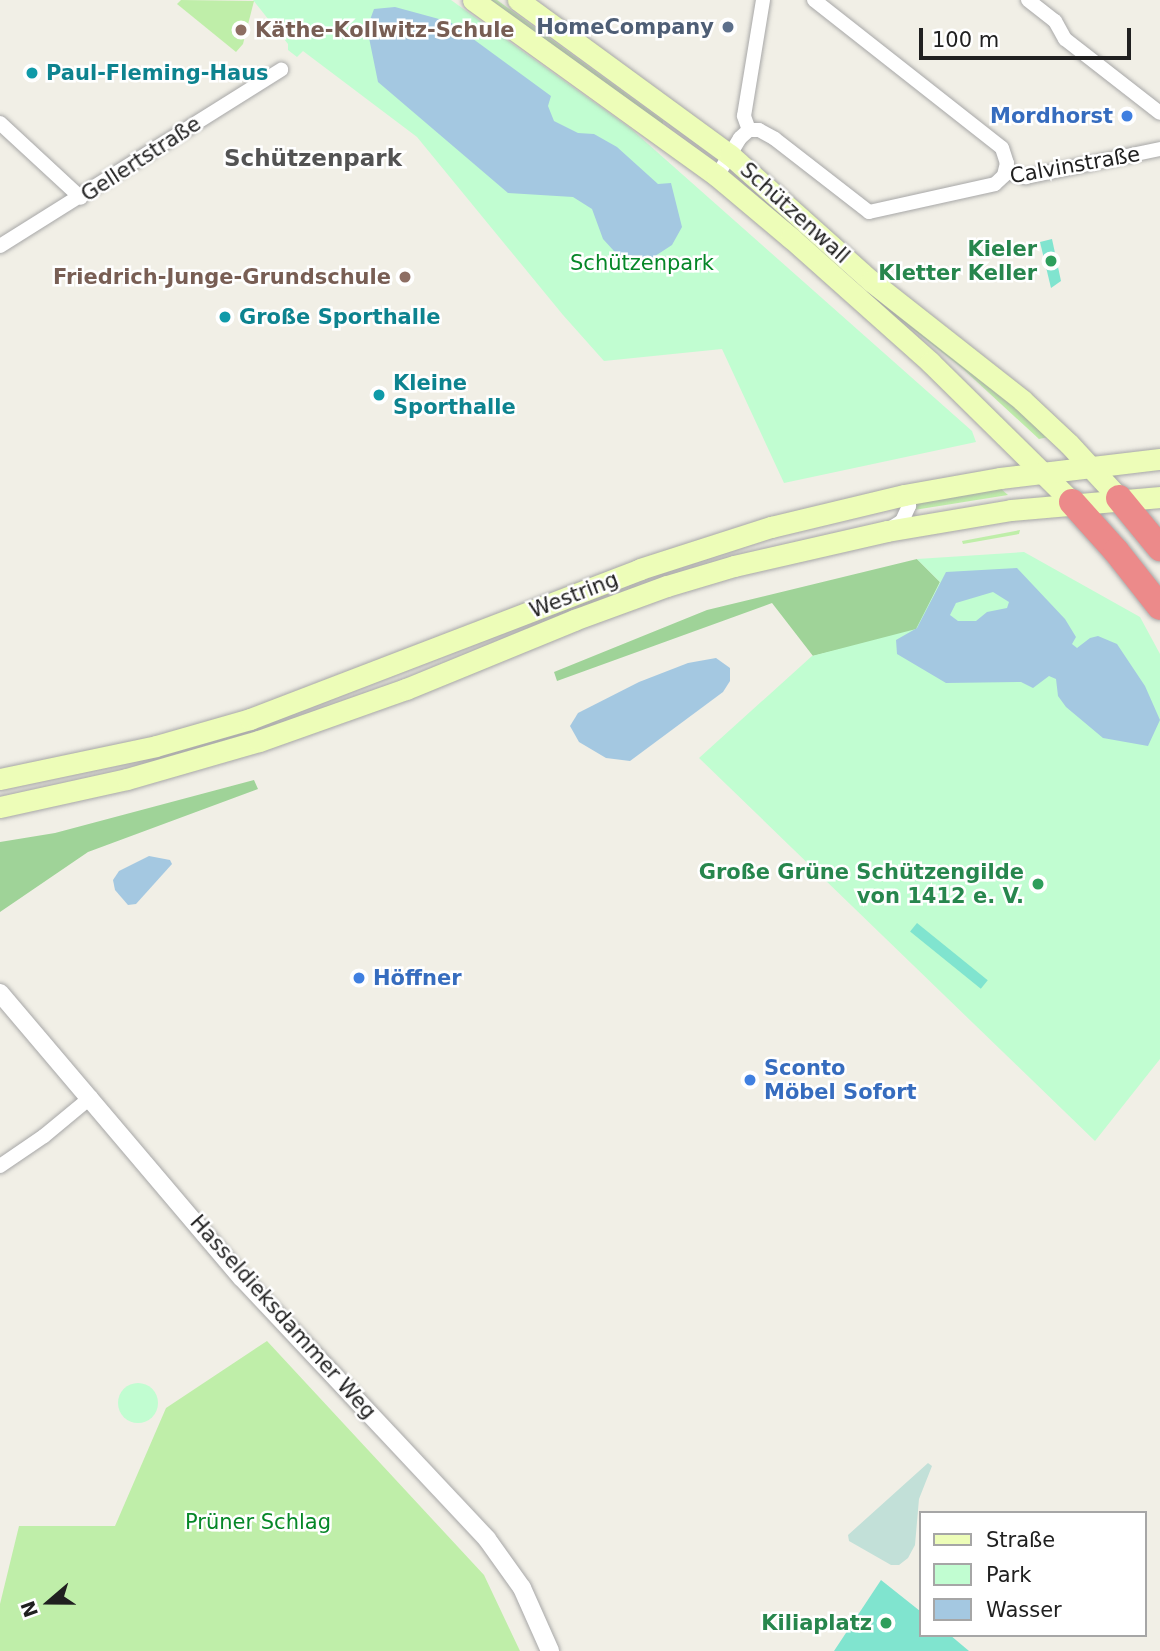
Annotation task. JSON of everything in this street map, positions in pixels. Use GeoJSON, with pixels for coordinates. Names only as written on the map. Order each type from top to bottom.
{"type":"FeatureCollection","features":[{"type":"Feature","properties":{"kind":"highway"},"geometry":{"type":"LineString","coordinates":[[1119,498],[1160,548]]}},
{"type":"Feature","properties":{"kind":"highway"},"geometry":{"type":"LineString","coordinates":[[1072,502],[1116,551],[1160,607]]}},
{"type":"Feature","properties":{"kind":"main road","name":"Schützenwall"},"geometry":{"type":"LineString","coordinates":[[473,0],[717,176],[920,354],[1072,502]]}},
{"type":"Feature","properties":{"kind":"main road","name":"Schützenwall"},"geometry":{"type":"LineString","coordinates":[[521,1],[730,155],[871,281],[1021,400],[1090,466],[1119,498]]}},
{"type":"Feature","properties":{"kind":"main road","name":"Westring"},"geometry":{"type":"LineString","coordinates":[[0,779],[156,746],[250,719],[677,556],[771,527],[890,498],[1044,472],[1160,459]]}},
{"type":"Feature","properties":{"kind":"main road","name":"Westring"},"geometry":{"type":"LineString","coordinates":[[0,807],[127,779],[259,741],[406,689],[574,620],[667,586],[771,556],[887,531],[1072,502],[1160,497]]}},
{"type":"Feature","properties":{"kind":"street"},"geometry":{"type":"LineString","coordinates":[[717,176],[749,130],[744,116],[763,0]]}},
{"type":"Feature","properties":{"kind":"street"},"geometry":{"type":"LineString","coordinates":[[814,0],[1002,148],[1007,163],[1004,175]]}},
{"type":"Feature","properties":{"kind":"street"},"geometry":{"type":"LineString","coordinates":[[1028,0],[1055,22],[1065,39],[1160,113]]}},
{"type":"Feature","properties":{"kind":"street","name":"Gellertstraße"},"geometry":{"type":"LineString","coordinates":[[0,246],[81,198],[281,70]]}},
{"type":"Feature","properties":{"kind":"street"},"geometry":{"type":"LineString","coordinates":[[0,123],[81,198]]}},
{"type":"Feature","properties":{"kind":"street","name":"Schützenwall"},"geometry":{"type":"LineString","coordinates":[[749,130],[759,130],[775,139],[869,212]]}},
{"type":"Feature","properties":{"kind":"street","name":"Calvinstraße"},"geometry":{"type":"LineString","coordinates":[[869,212],[995,184],[1004,175],[1014,173],[1026,177],[1160,149]]}},
{"type":"Feature","properties":{"kind":"street"},"geometry":{"type":"LineString","coordinates":[[887,531],[902,521],[909,506],[906,501],[890,498]]}},
{"type":"Feature","properties":{"kind":"street","name":"Hasseldieksdammer Weg"},"geometry":{"type":"LineString","coordinates":[[0,993],[242,1278],[487,1539],[522,1588],[550,1651]]}},
{"type":"Feature","properties":{"kind":"street"},"geometry":{"type":"LineString","coordinates":[[0,1166],[44,1136],[91,1097]]}},
{"type":"Feature","properties":{"kind":"green space"},"geometry":{"type":"Polygon","coordinates":[[[181,0],[254,1],[243,44],[236,52],[177,4],[181,0]]]}},
{"type":"Feature","properties":{"kind":"green space","name":"Schützenpark"},"geometry":{"type":"Polygon","coordinates":[[[253,0],[451,0],[630,128],[972,431],[976,442],[784,483],[722,349],[604,361],[417,137],[303,51],[297,57],[288,50],[288,44],[253,0]]]}},
{"type":"Feature","properties":{"kind":"green space"},"geometry":{"type":"Polygon","coordinates":[[[485,0],[497,0],[663,121],[663,126],[485,0]]]}},
{"type":"Feature","properties":{"kind":"green space"},"geometry":{"type":"Polygon","coordinates":[[[819,249],[958,359],[1038,425],[1048,437],[1039,439],[962,368],[859,287],[819,249]]]}},
{"type":"Feature","properties":{"kind":"green space"},"geometry":{"type":"Polygon","coordinates":[[[999,487],[1008,495],[914,510],[914,500],[999,487]]]}},
{"type":"Feature","properties":{"kind":"green space"},"geometry":{"type":"Polygon","coordinates":[[[1020,530],[1019,534],[963,544],[962,541],[1020,530]]]}},
{"type":"Feature","properties":{"kind":"green space"},"geometry":{"type":"Polygon","coordinates":[[[1024,552],[1140,617],[1160,654],[1160,1059],[1095,1141],[699,758],[812,656],[916,629],[940,582],[917,559],[1024,552]]]}},
{"type":"Feature","properties":{"kind":"green space"},"geometry":{"type":"Polygon","coordinates":[[[917,559],[940,582],[917,629],[903,634],[813,656],[772,603],[557,681],[554,672],[707,610],[917,559]]]}},
{"type":"Feature","properties":{"kind":"green space"},"geometry":{"type":"Polygon","coordinates":[[[254,780],[258,789],[88,852],[0,912],[0,842],[55,833],[254,780]]]}},
{"type":"Feature","properties":{"kind":"green space","name":"Prüner Schlag"},"geometry":{"type":"Polygon","coordinates":[[[267,1341],[484,1575],[520,1651],[0,1651],[0,1604],[19,1526],[115,1526],[166,1408],[267,1341]]]}},
{"type":"Feature","properties":{"kind":"green space"},"geometry":{"type":"Polygon","coordinates":[[[138,1383],[152,1389],[158,1403],[152,1417],[138,1423],[124,1417],[118,1403],[124,1389],[138,1383]]]}},
{"type":"Feature","properties":{"kind":"shaded area","name":"Kieler Kletter Keller"},"geometry":{"type":"Polygon","coordinates":[[[1052,239],[1061,281],[1051,288],[1040,242],[1052,239]]]}},
{"type":"Feature","properties":{"kind":"shaded area"},"geometry":{"type":"Polygon","coordinates":[[[917,923],[988,980],[981,989],[910,932],[917,923]]]}},
{"type":"Feature","properties":{"kind":"shaded area"},"geometry":{"type":"Polygon","coordinates":[[[928,1463],[932,1466],[919,1499],[915,1545],[908,1558],[899,1565],[891,1565],[849,1541],[848,1535],[928,1463]]]}},
{"type":"Feature","properties":{"kind":"shaded area","name":"Kiliaplatz"},"geometry":{"type":"Polygon","coordinates":[[[881,1580],[918,1609],[918,1637],[952,1637],[969,1651],[834,1651],[881,1580]]]}},
{"type":"Feature","properties":{"kind":"water"},"geometry":{"type":"Polygon","coordinates":[[[395,7],[450,22],[551,96],[548,106],[554,121],[578,133],[594,134],[617,147],[658,184],[671,183],[682,227],[672,245],[649,260],[624,262],[603,239],[592,209],[573,197],[508,193],[378,82],[367,28],[374,9],[395,7]]]}},
{"type":"Feature","properties":{"kind":"water"},"geometry":{"type":"Polygon","coordinates":[[[1017,568],[1065,619],[1076,637],[1072,644],[1077,648],[1090,638],[1098,636],[1117,644],[1145,686],[1160,720],[1148,746],[1103,738],[1066,707],[1058,696],[1056,679],[1049,676],[1033,688],[1021,682],[946,683],[897,654],[896,640],[917,628],[946,572],[1017,568]],[[993,592],[956,603],[950,615],[958,621],[976,621],[987,612],[1007,608],[1009,602],[993,592]]]}},
{"type":"Feature","properties":{"kind":"water"},"geometry":{"type":"Polygon","coordinates":[[[716,658],[730,668],[730,681],[723,692],[630,761],[606,758],[579,742],[570,726],[578,713],[639,682],[688,663],[716,658]]]}},
{"type":"Feature","properties":{"kind":"water"},"geometry":{"type":"Polygon","coordinates":[[[149,856],[170,860],[172,864],[136,904],[128,905],[115,890],[113,880],[119,871],[149,856]]]}},
{"type":"Feature","properties":{"kind":"place","name":"HomeCompany"},"geometry":{"type":"Point","coordinates":[728,27]}},
{"type":"Feature","properties":{"kind":"place","name":"Käthe-Kollwitz-Schule"},"geometry":{"type":"Point","coordinates":[241,30]}},
{"type":"Feature","properties":{"kind":"place","name":"Paul-Fleming-Haus"},"geometry":{"type":"Point","coordinates":[32,73]}},
{"type":"Feature","properties":{"kind":"place","name":"Mordhorst"},"geometry":{"type":"Point","coordinates":[1127,116]}},
{"type":"Feature","properties":{"kind":"place","name":"Kieler Kletter Keller"},"geometry":{"type":"Point","coordinates":[1051,261]}},
{"type":"Feature","properties":{"kind":"place","name":"Friedrich-Junge-Grundschule"},"geometry":{"type":"Point","coordinates":[405,277]}},
{"type":"Feature","properties":{"kind":"place","name":"Große Sporthalle"},"geometry":{"type":"Point","coordinates":[225,317]}},
{"type":"Feature","properties":{"kind":"place","name":"Kleine Sporthalle"},"geometry":{"type":"Point","coordinates":[379,395]}},
{"type":"Feature","properties":{"kind":"place","name":"Große Grüne Schützengilde von 1412 e. V."},"geometry":{"type":"Point","coordinates":[1038,884]}},
{"type":"Feature","properties":{"kind":"place","name":"Höffner"},"geometry":{"type":"Point","coordinates":[359,978]}},
{"type":"Feature","properties":{"kind":"place","name":"Sconto Möbel Sofort"},"geometry":{"type":"Point","coordinates":[750,1080]}},
{"type":"Feature","properties":{"kind":"place","name":"Kiliaplatz"},"geometry":{"type":"Point","coordinates":[886,1623]}},
{"type":"Feature","properties":{"kind":"district","name":"Schützenpark"},"geometry":{"type":"Point","coordinates":[313,158]}}]}
